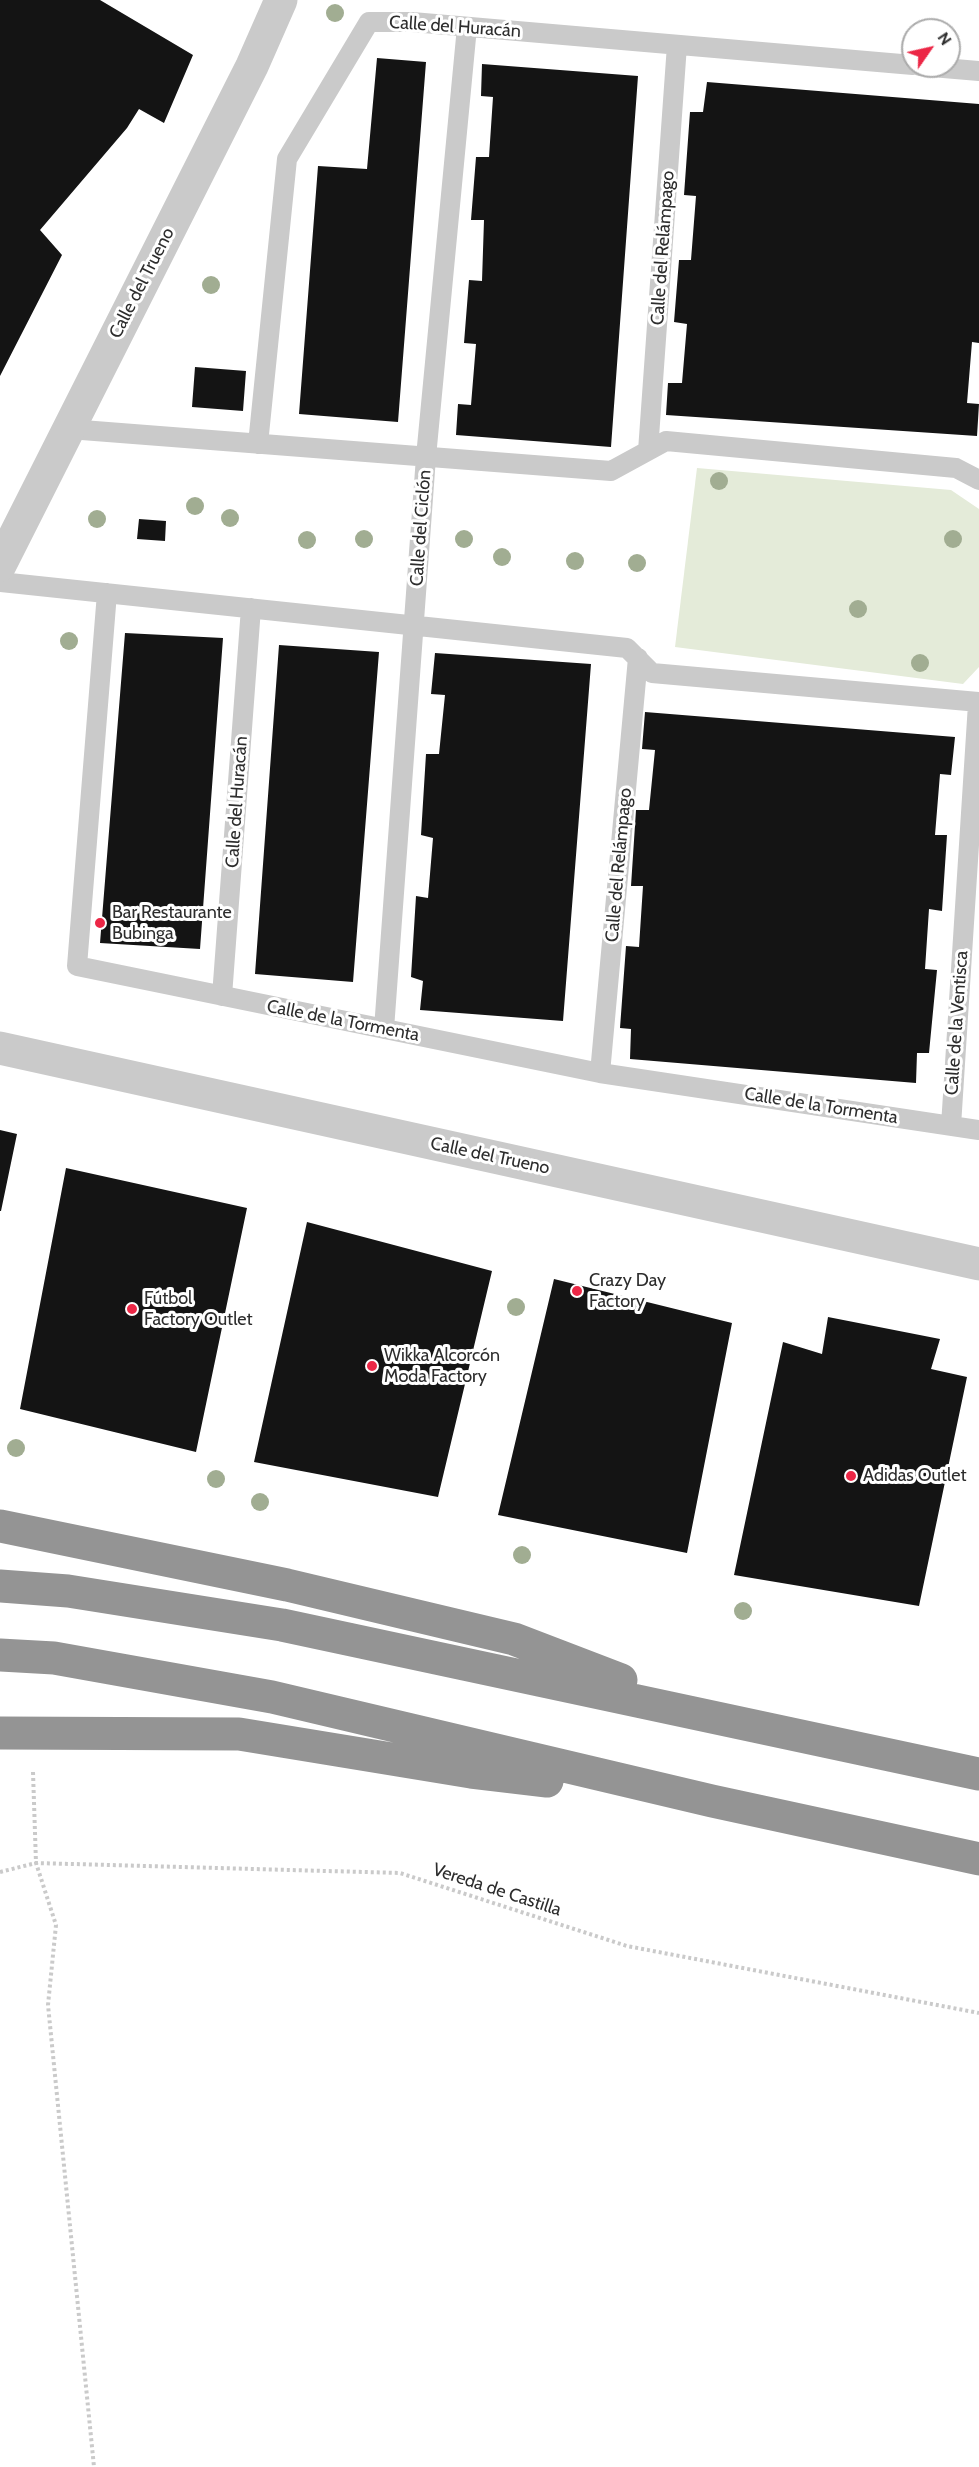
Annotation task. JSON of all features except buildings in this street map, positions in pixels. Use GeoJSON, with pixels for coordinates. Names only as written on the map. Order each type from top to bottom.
{"type":"FeatureCollection","features":[{"type":"Feature","properties":{"kind":"highway"},"geometry":{"type":"LineString","coordinates":[[0,1526],[287,1585],[514,1640],[721,1717]]}},
{"type":"Feature","properties":{"kind":"highway"},"geometry":{"type":"LineString","coordinates":[[0,1586],[68,1591],[282,1625],[721,1717],[979,1774]]}},
{"type":"Feature","properties":{"kind":"highway"},"geometry":{"type":"LineString","coordinates":[[0,1655],[54,1658],[272,1697],[712,1801],[979,1859]]}},
{"type":"Feature","properties":{"kind":"highway"},"geometry":{"type":"LineString","coordinates":[[15,1733],[239,1734],[471,1772],[712,1801]]}},
{"type":"Feature","properties":{"kind":"street","name":"Calle del Trueno"},"geometry":{"type":"LineString","coordinates":[[0,565],[252,66],[281,0]]}},
{"type":"Feature","properties":{"kind":"street","name":"Calle del Trueno"},"geometry":{"type":"LineString","coordinates":[[0,1048],[979,1264]]}},
{"type":"Feature","properties":{"kind":"lane","name":"Calle del Huracán"},"geometry":{"type":"LineString","coordinates":[[258,444],[287,159],[369,22],[466,27],[901,64]]}},
{"type":"Feature","properties":{"kind":"lane","name":"Calle del Ciclón"},"geometry":{"type":"LineString","coordinates":[[384,1029],[426,457],[466,27]]}},
{"type":"Feature","properties":{"kind":"lane","name":"Calle del Relámpago"},"geometry":{"type":"LineString","coordinates":[[648,451],[677,45]]}},
{"type":"Feature","properties":{"kind":"lane"},"geometry":{"type":"LineString","coordinates":[[961,69],[979,71]]}},
{"type":"Feature","properties":{"kind":"lane"},"geometry":{"type":"LineString","coordinates":[[69,429],[611,471],[666,441],[956,468],[979,480]]}},
{"type":"Feature","properties":{"kind":"lane"},"geometry":{"type":"LineString","coordinates":[[0,582],[627,648],[652,673],[979,703]]}},
{"type":"Feature","properties":{"kind":"lane","name":"Calle de la Tormenta"},"geometry":{"type":"LineString","coordinates":[[107,593],[77,966],[600,1072],[979,1130]]}},
{"type":"Feature","properties":{"kind":"lane","name":"Calle del Huracán"},"geometry":{"type":"LineString","coordinates":[[222,996],[251,608]]}},
{"type":"Feature","properties":{"kind":"lane","name":"Calle del Relámpago"},"geometry":{"type":"LineString","coordinates":[[600,1072],[638,658]]}},
{"type":"Feature","properties":{"kind":"lane","name":"Calle de la Ventisca"},"geometry":{"type":"LineString","coordinates":[[951,1126],[979,703]]}},
{"type":"Feature","properties":{"kind":"path"},"geometry":{"type":"LineString","coordinates":[[15,1733],[36,1863],[56,1925],[48,2005],[94,2467]]}},
{"type":"Feature","properties":{"kind":"path","name":"Vereda de Castilla"},"geometry":{"type":"LineString","coordinates":[[0,1872],[36,1863],[400,1873],[627,1946],[979,2013]]}},
{"type":"Feature","properties":{"kind":"green space"},"geometry":{"type":"Polygon","coordinates":[[[697,468],[951,490],[979,509],[979,667],[963,684],[675,647],[697,468]]]}},
{"type":"Feature","properties":{"kind":"place","name":"Bar Restaurante Bubinga"},"geometry":{"type":"Point","coordinates":[100,923]}},
{"type":"Feature","properties":{"kind":"place","name":"Crazy Day Factory"},"geometry":{"type":"Point","coordinates":[577,1291]}},
{"type":"Feature","properties":{"kind":"place","name":"Fútbol Factory Outlet"},"geometry":{"type":"Point","coordinates":[132,1309]}},
{"type":"Feature","properties":{"kind":"place","name":"Wikka Alcorcón Moda Factory"},"geometry":{"type":"Point","coordinates":[372,1366]}},
{"type":"Feature","properties":{"kind":"place","name":"Adidas Outlet"},"geometry":{"type":"Point","coordinates":[851,1476]}}]}
